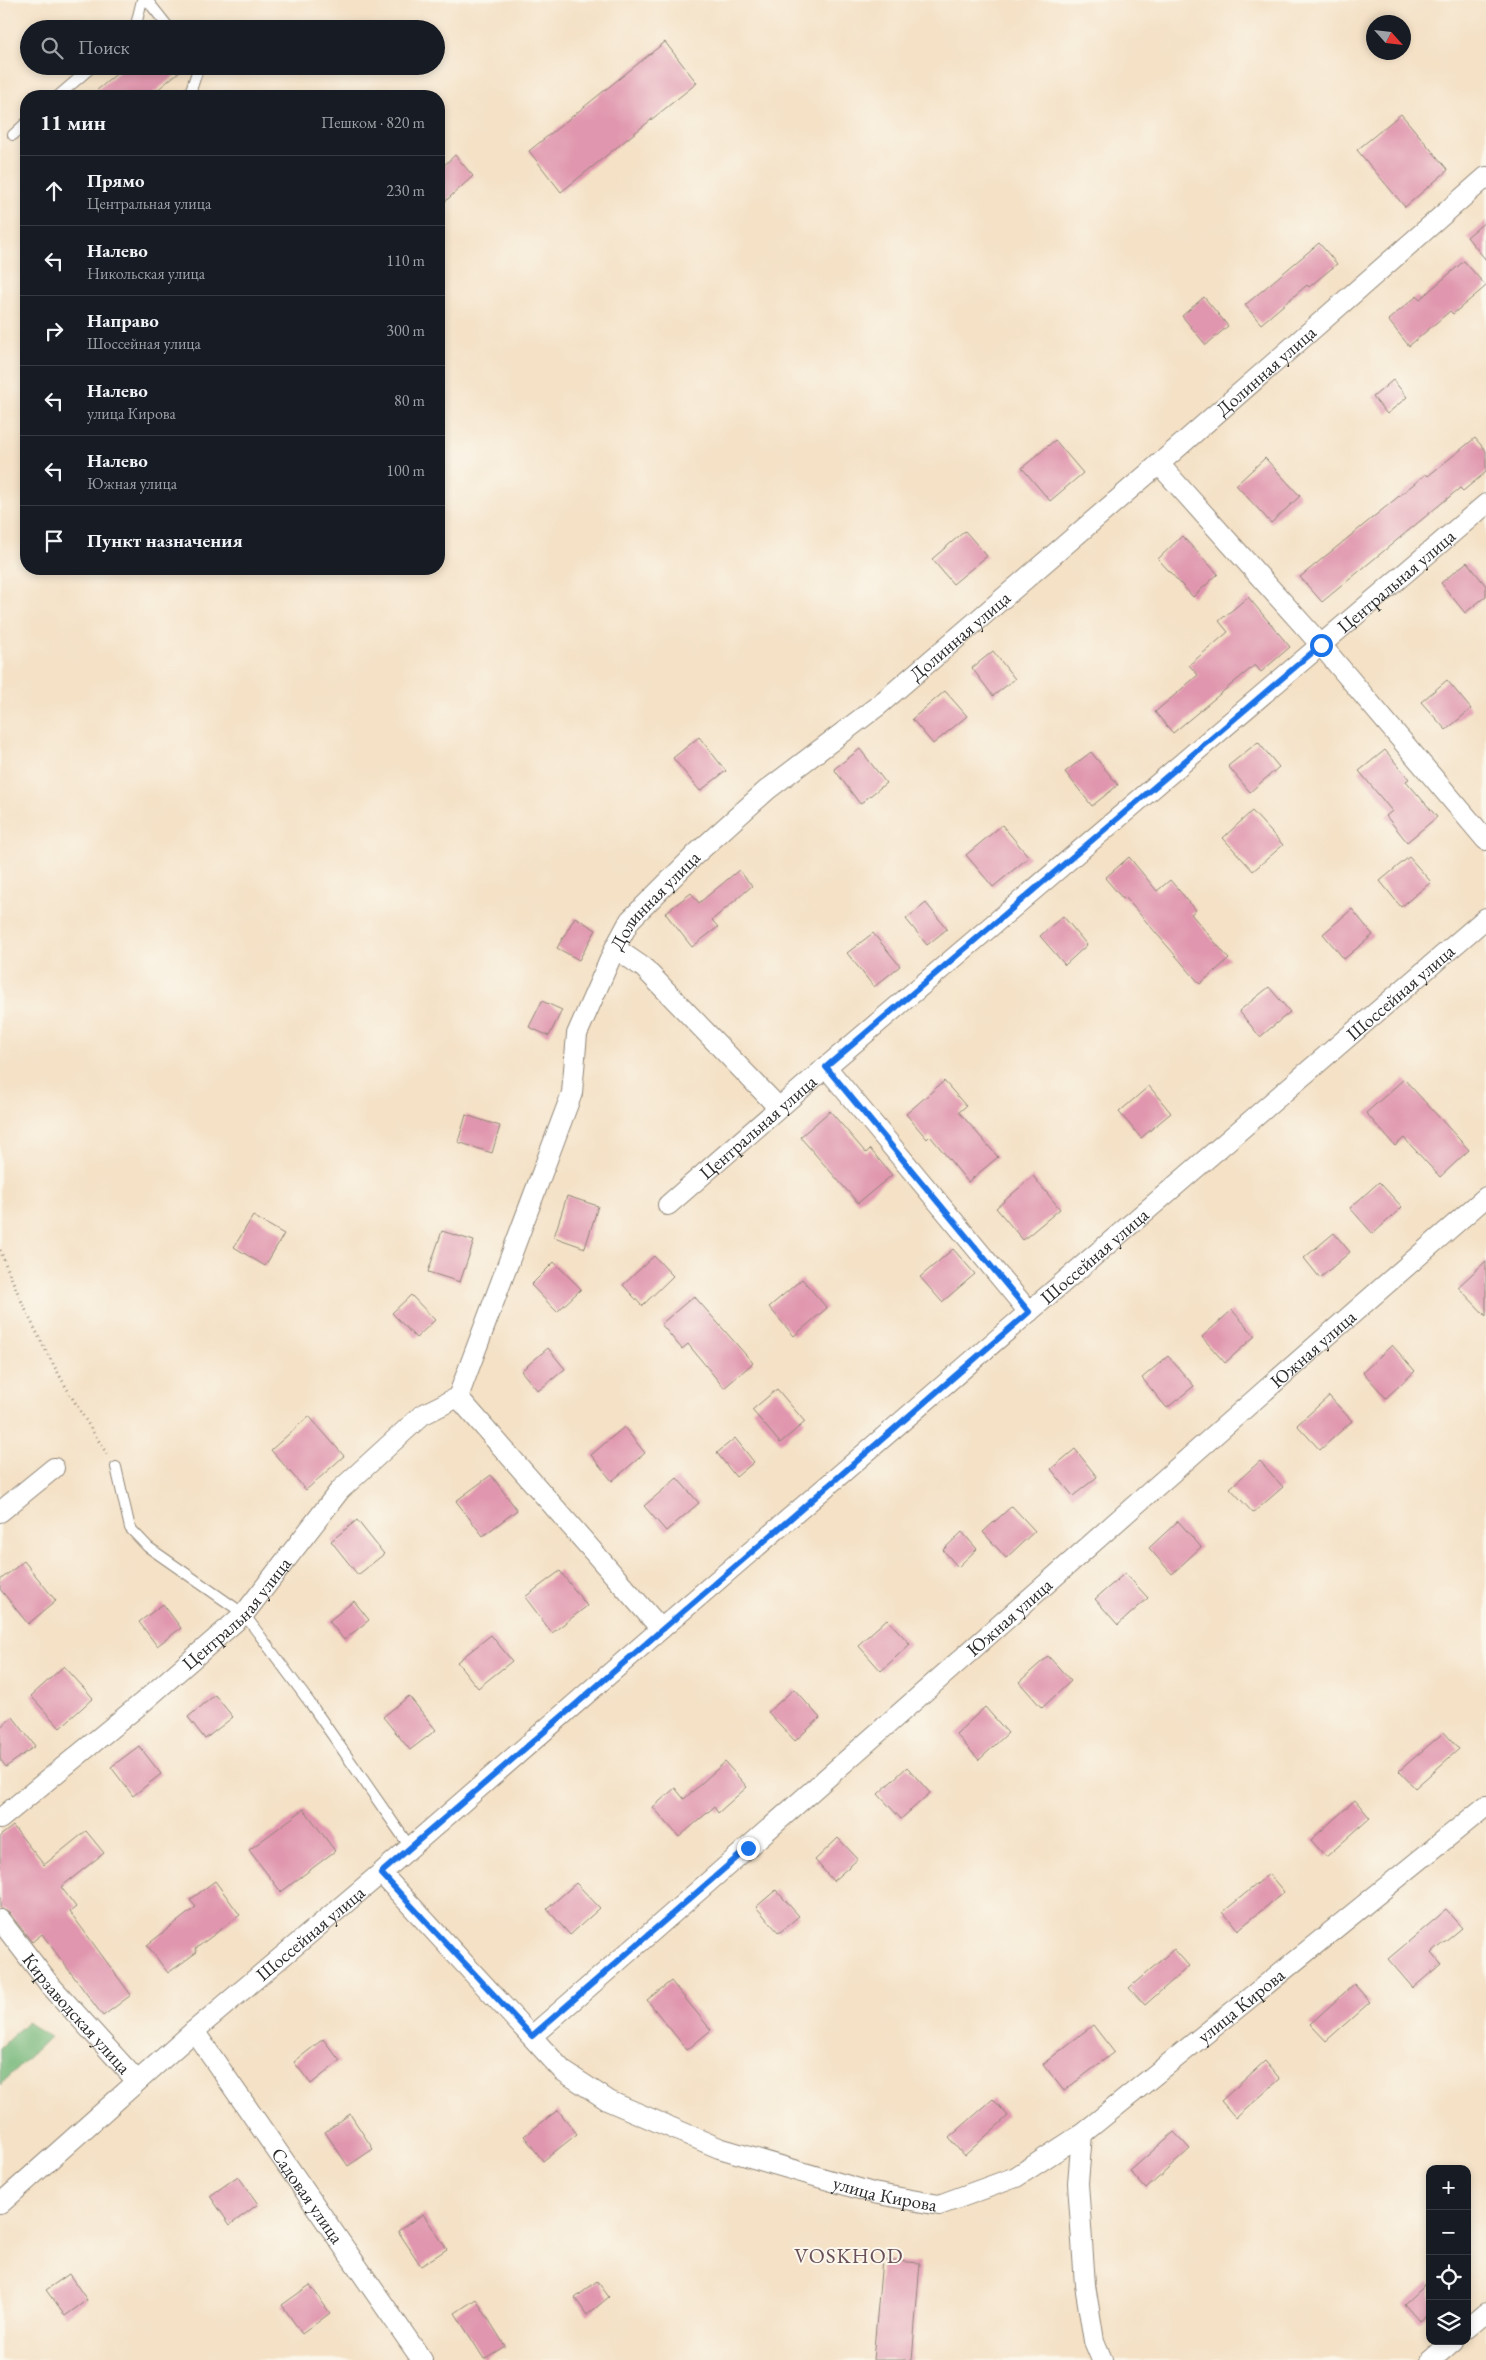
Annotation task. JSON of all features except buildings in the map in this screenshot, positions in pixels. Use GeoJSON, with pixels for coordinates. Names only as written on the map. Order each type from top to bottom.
{"type":"FeatureCollection","features":[{"type":"Feature","properties":{"kind":"street","name":"Долинная улица"},"geometry":{"type":"LineString","coordinates":[[778,1107],[644,968],[615,948],[630,920],[696,854],[767,790],[879,705],[1159,464],[1486,177]]}},
{"type":"Feature","properties":{"kind":"street"},"geometry":{"type":"LineString","coordinates":[[1159,464],[1321,645],[1486,840]]}},
{"type":"Feature","properties":{"kind":"street","name":"Центральная улица"},"geometry":{"type":"LineString","coordinates":[[668,1205],[778,1107],[1486,504]]}},
{"type":"Feature","properties":{"kind":"street","name":"Шоссейная улица"},"geometry":{"type":"LineString","coordinates":[[0,2204],[194,2031],[381,1873],[661,1629],[1486,918]]}},
{"type":"Feature","properties":{"kind":"street"},"geometry":{"type":"LineString","coordinates":[[615,948],[578,1034],[572,1093],[458,1397],[661,1629]]}},
{"type":"Feature","properties":{"kind":"street"},"geometry":{"type":"LineString","coordinates":[[826,1067],[1029,1312]]}},
{"type":"Feature","properties":{"kind":"street","name":"Южная улица"},"geometry":{"type":"LineString","coordinates":[[532,2036],[748,1848],[1256,1397],[1486,1197]]}},
{"type":"Feature","properties":{"kind":"street","name":"Центральная улица"},"geometry":{"type":"LineString","coordinates":[[0,1819],[143,1702],[244,1614],[340,1490],[422,1414],[458,1397]]}},
{"type":"Feature","properties":{"kind":"street"},"geometry":{"type":"LineString","coordinates":[[0,1512],[54,1468]]}},
{"type":"Feature","properties":{"kind":"street","name":"улица Кирова"},"geometry":{"type":"LineString","coordinates":[[381,1873],[564,2071],[609,2100],[718,2148],[906,2200],[940,2205],[1016,2177],[1082,2134],[1486,1806]]}},
{"type":"Feature","properties":{"kind":"street","name":"Кирзаводская улица"},"geometry":{"type":"LineString","coordinates":[[0,1920],[50,1985],[137,2081]]}},
{"type":"Feature","properties":{"kind":"street","name":"Садовая улица"},"geometry":{"type":"LineString","coordinates":[[194,2031],[422,2360]]}},
{"type":"Feature","properties":{"kind":"street"},"geometry":{"type":"LineString","coordinates":[[1082,2134],[1078,2183],[1085,2285],[1094,2341],[1102,2360]]}},
{"type":"Feature","properties":{"kind":"street"},"geometry":{"type":"LineString","coordinates":[[1471,2326],[1486,2313]]}},
{"type":"Feature","properties":{"kind":"street"},"geometry":{"type":"LineString","coordinates":[[1432,2360],[1449,2345]]}},
{"type":"Feature","properties":{"kind":"lane"},"geometry":{"type":"LineString","coordinates":[[136,20],[142,0]]}},
{"type":"Feature","properties":{"kind":"lane"},"geometry":{"type":"LineString","coordinates":[[147,0],[163,20]]}},
{"type":"Feature","properties":{"kind":"lane"},"geometry":{"type":"LineString","coordinates":[[65,90],[82,75]]}},
{"type":"Feature","properties":{"kind":"lane"},"geometry":{"type":"LineString","coordinates":[[191,90],[196,75]]}},
{"type":"Feature","properties":{"kind":"lane"},"geometry":{"type":"LineString","coordinates":[[13,135],[20,129]]}},
{"type":"Feature","properties":{"kind":"lane"},"geometry":{"type":"LineString","coordinates":[[116,1467],[130,1528],[148,1547],[244,1614],[310,1703],[410,1848]]}},
{"type":"Feature","properties":{"kind":"path"},"geometry":{"type":"LineString","coordinates":[[0,1250],[16,1293],[53,1365],[81,1415],[116,1467]]}},
{"type":"Feature","properties":{"kind":"green space"},"geometry":{"type":"Polygon","coordinates":[[[27,2022],[50,2037],[0,2085],[0,2048],[27,2022]]]}},
{"type":"Feature","properties":{"kind":"district","name":"VOSKHOD"},"geometry":{"type":"Point","coordinates":[849,2256]}},
{"type":"Feature","properties":{"kind":"route"},"geometry":{"type":"LineString","coordinates":[[748,1848],[532,2036],[381,1873],[1029,1312],[826,1067],[1321,645]]}}]}
